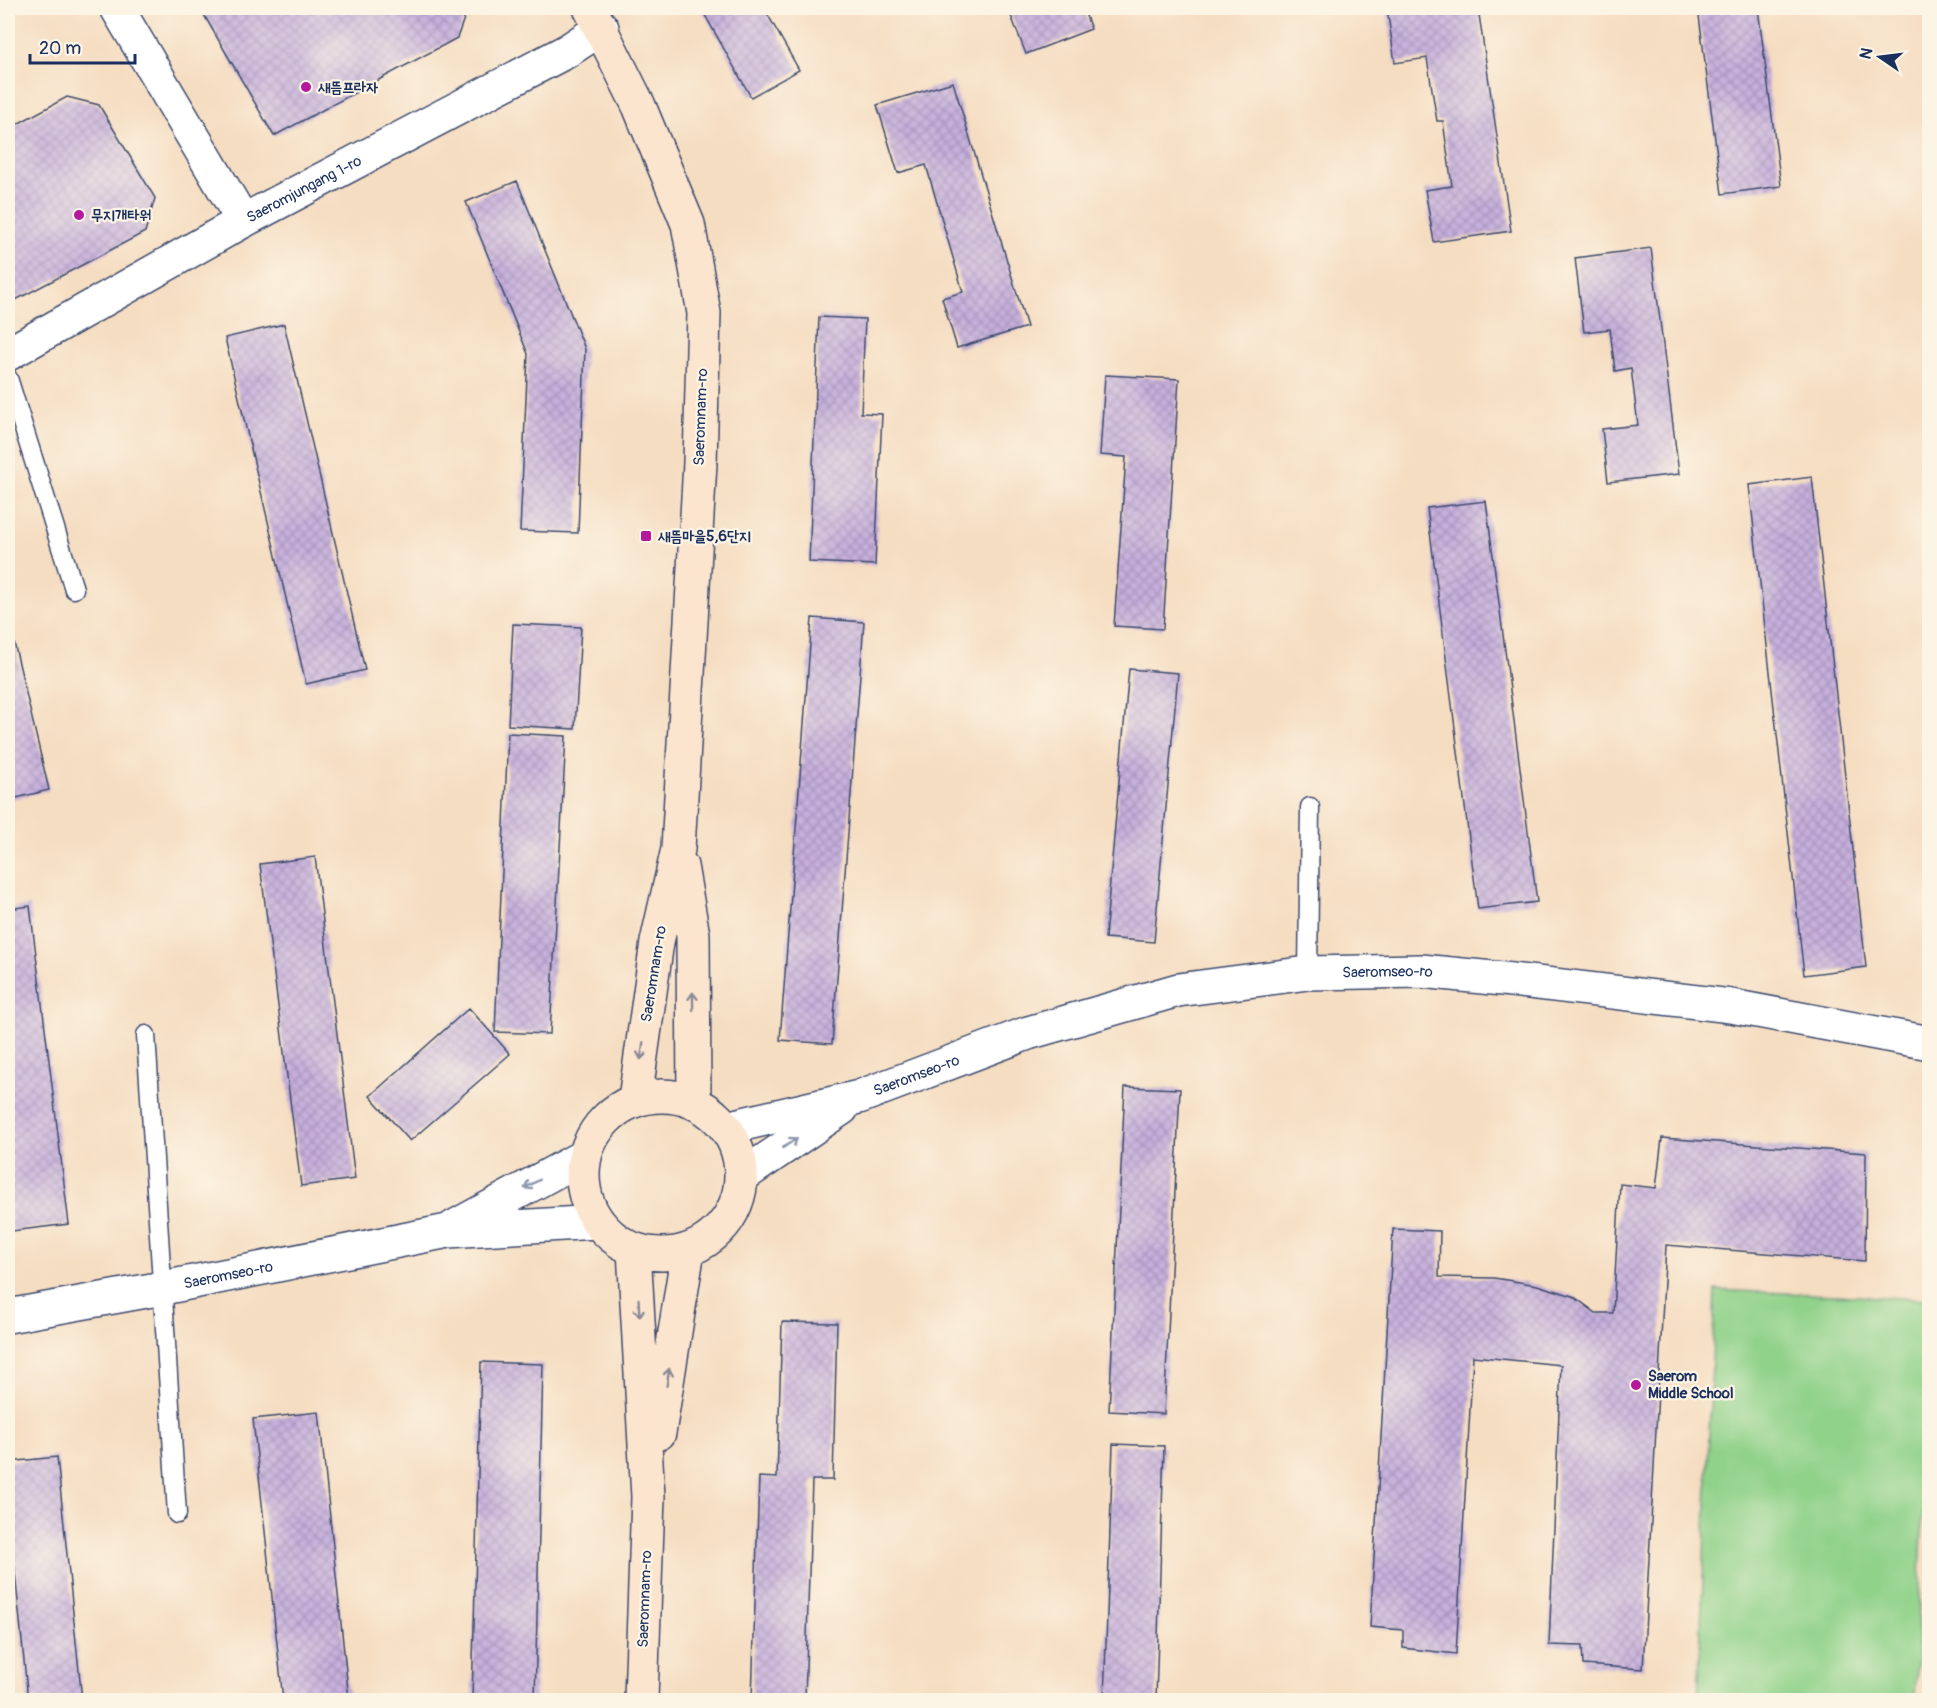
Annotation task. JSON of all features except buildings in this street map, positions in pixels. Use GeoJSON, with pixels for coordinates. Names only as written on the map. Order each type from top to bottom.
{"type":"FeatureCollection","features":[{"type":"Feature","properties":{"kind":"street"},"geometry":{"type":"LineString","coordinates":[[117,8],[243,220]]}},
{"type":"Feature","properties":{"kind":"street","name":"Saeromjungang 1-ro"},"geometry":{"type":"LineString","coordinates":[[8,354],[243,220],[567,51],[596,18]]}},
{"type":"Feature","properties":{"kind":"street","name":"Saeromnam-ro"},"geometry":{"type":"LineString","coordinates":[[596,18],[639,106],[688,224],[704,313],[700,464],[678,849],[657,942],[635,1099]]}},
{"type":"Feature","properties":{"kind":"street","name":"Saeromnam-ro"},"geometry":{"type":"LineString","coordinates":[[678,849],[693,935],[694,1102]]}},
{"type":"Feature","properties":{"kind":"street","name":"Saeromseo-ro"},"geometry":{"type":"LineString","coordinates":[[859,1097],[1029,1033],[1178,990],[1308,973],[1421,971],[1503,980],[1731,1006],[1929,1043]]}},
{"type":"Feature","properties":{"kind":"street"},"geometry":{"type":"LineString","coordinates":[[654,1095],[675,1096],[694,1102],[712,1112],[726,1128],[738,1150],[742,1176],[737,1200],[727,1222],[710,1239],[688,1250],[661,1255],[634,1250],[614,1239],[597,1222],[587,1202],[582,1179],[584,1156],[594,1132],[600,1125],[612,1112],[635,1099],[654,1095]]}},
{"type":"Feature","properties":{"kind":"street"},"geometry":{"type":"LineString","coordinates":[[726,1128],[859,1097]]}},
{"type":"Feature","properties":{"kind":"street"},"geometry":{"type":"LineString","coordinates":[[742,1176],[859,1097]]}},
{"type":"Feature","properties":{"kind":"street"},"geometry":{"type":"LineString","coordinates":[[448,1231],[584,1156]]}},
{"type":"Feature","properties":{"kind":"street"},"geometry":{"type":"LineString","coordinates":[[448,1231],[597,1222]]}},
{"type":"Feature","properties":{"kind":"street","name":"Saeromseo-ro"},"geometry":{"type":"LineString","coordinates":[[8,1316],[448,1231]]}},
{"type":"Feature","properties":{"kind":"street","name":"Saeromnam-ro"},"geometry":{"type":"LineString","coordinates":[[634,1250],[648,1497],[641,1701]]}},
{"type":"Feature","properties":{"kind":"street","name":"Saeromnam-ro"},"geometry":{"type":"LineString","coordinates":[[648,1497],[688,1250]]}},
{"type":"Feature","properties":{"kind":"lane"},"geometry":{"type":"LineString","coordinates":[[8,378],[74,589]]}},
{"type":"Feature","properties":{"kind":"lane"},"geometry":{"type":"LineString","coordinates":[[1308,973],[1310,807]]}},
{"type":"Feature","properties":{"kind":"lane"},"geometry":{"type":"LineString","coordinates":[[146,1035],[177,1514]]}},
{"type":"Feature","properties":{"kind":"green space"},"geometry":{"type":"Polygon","coordinates":[[[1715,1290],[1929,1299],[1929,1361],[1915,1700],[1698,1700],[1715,1290]]]}},
{"type":"Feature","properties":{"kind":"place","name":"새뜸프라자"},"geometry":{"type":"Point","coordinates":[306,87]}},
{"type":"Feature","properties":{"kind":"place","name":"무지개타워"},"geometry":{"type":"Point","coordinates":[79,215]}},
{"type":"Feature","properties":{"kind":"place","name":"새뜸마을5,6단지"},"geometry":{"type":"Point","coordinates":[646,536]}},
{"type":"Feature","properties":{"kind":"place","name":"Saerom Middle School"},"geometry":{"type":"Point","coordinates":[1636,1385]}}]}
